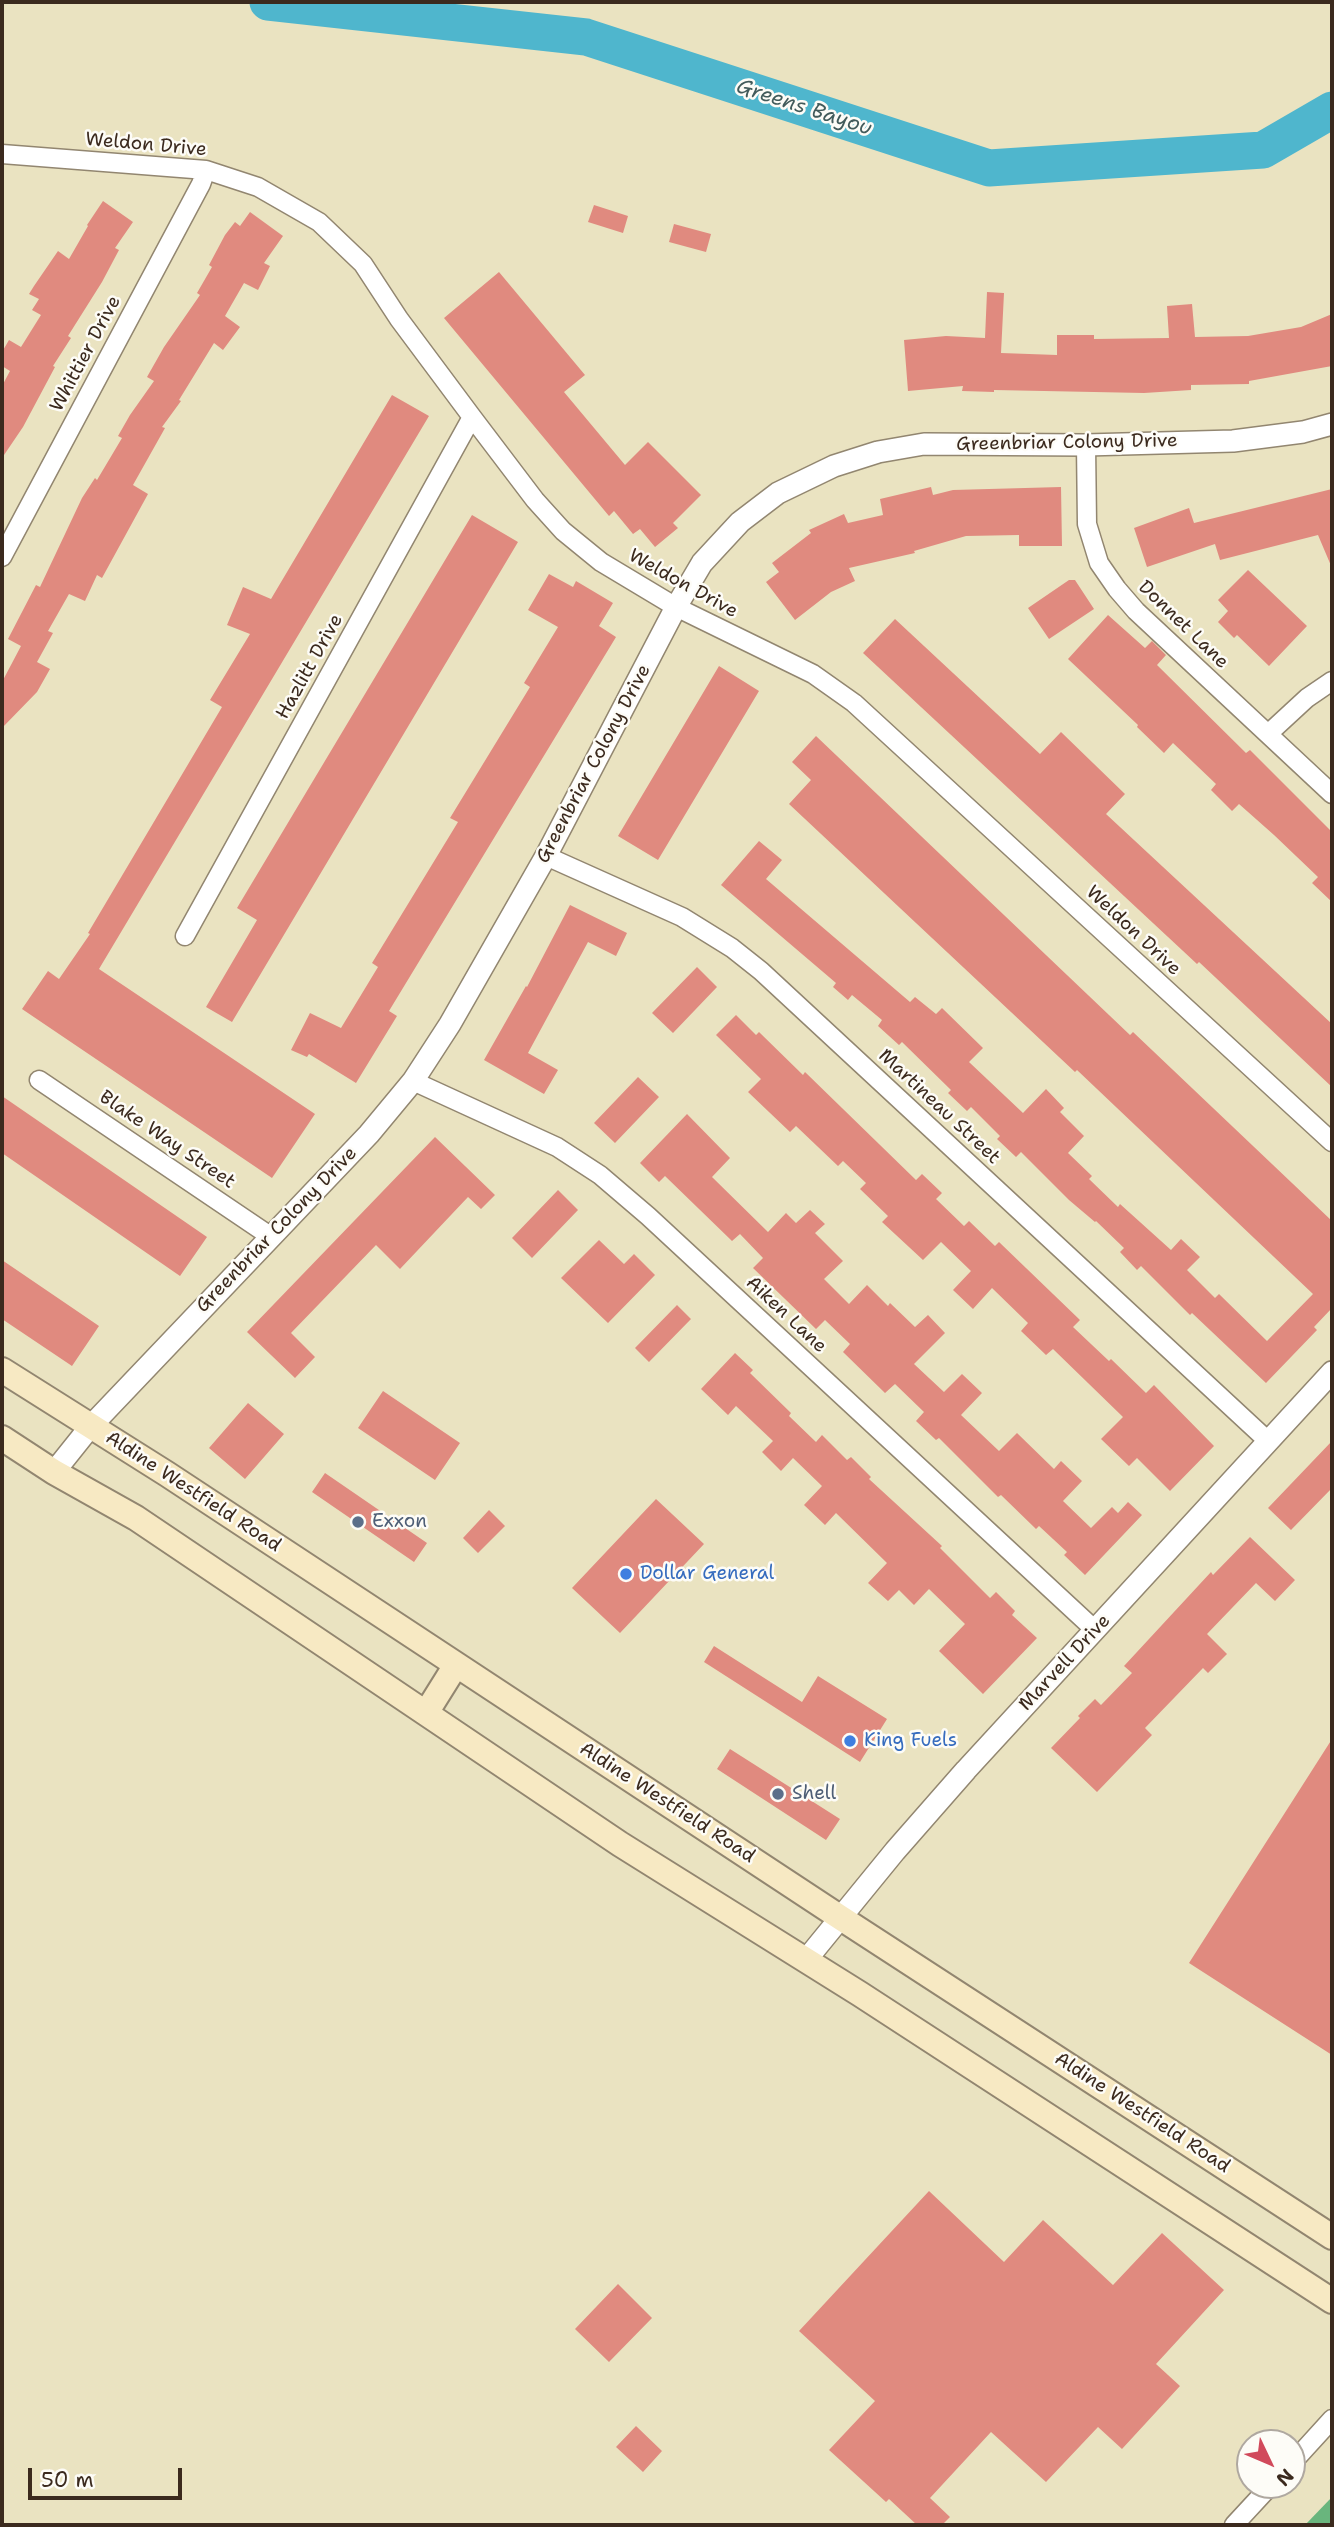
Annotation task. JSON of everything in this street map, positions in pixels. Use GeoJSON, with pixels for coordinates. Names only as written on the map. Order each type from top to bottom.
{"type":"FeatureCollection","features":[{"type":"Feature","properties":{"kind":"main road","name":"Aldine Westfield Road"},"geometry":{"type":"LineString","coordinates":[[2,1370],[167,1474],[841,1918],[1332,2236]]}},
{"type":"Feature","properties":{"kind":"main road"},"geometry":{"type":"LineString","coordinates":[[2,1438],[54,1472],[136,1518],[621,1844],[806,1960],[1332,2301]]}},
{"type":"Feature","properties":{"kind":"main road"},"geometry":{"type":"LineString","coordinates":[[426,1713],[456,1665]]}},
{"type":"Feature","properties":{"kind":"street","name":"Weldon Drive"},"geometry":{"type":"LineString","coordinates":[[2,154],[206,170],[258,187],[319,222],[363,264],[399,319],[472,417],[535,500],[563,531],[601,562],[676,607],[813,674],[854,703],[1332,1142]]}},
{"type":"Feature","properties":{"kind":"street","name":"Whittier Drive"},"geometry":{"type":"LineString","coordinates":[[2,557],[201,184],[206,170]]}},
{"type":"Feature","properties":{"kind":"street","name":"Hazlitt Drive"},"geometry":{"type":"LineString","coordinates":[[185,936],[472,417]]}},
{"type":"Feature","properties":{"kind":"street","name":"Greenbriar Colony Drive"},"geometry":{"type":"LineString","coordinates":[[54,1472],[90,1427],[369,1134],[413,1081],[450,1024],[546,856],[676,607],[702,563],[740,522],[778,493],[834,466],[878,452],[925,444],[1086,445],[1233,441],[1303,432],[1332,424]]}},
{"type":"Feature","properties":{"kind":"street","name":"Donnet Lane"},"geometry":{"type":"LineString","coordinates":[[1086,445],[1087,524],[1099,562],[1117,589],[1136,611],[1332,794]]}},
{"type":"Feature","properties":{"kind":"street"},"geometry":{"type":"LineString","coordinates":[[1268,734],[1307,698],[1332,681]]}},
{"type":"Feature","properties":{"kind":"street","name":"Martineau Street"},"geometry":{"type":"LineString","coordinates":[[546,856],[682,917],[732,948],[761,971],[1268,1441]]}},
{"type":"Feature","properties":{"kind":"street","name":"Blake Way Street"},"geometry":{"type":"LineString","coordinates":[[39,1080],[270,1236]]}},
{"type":"Feature","properties":{"kind":"street","name":"Aiken Lane"},"geometry":{"type":"LineString","coordinates":[[413,1081],[557,1147],[600,1175],[658,1225],[1095,1630]]}},
{"type":"Feature","properties":{"kind":"street","name":"Marvell Drive"},"geometry":{"type":"LineString","coordinates":[[806,1960],[895,1851],[966,1770],[1332,1372]]}},
{"type":"Feature","properties":{"kind":"street"},"geometry":{"type":"LineString","coordinates":[[1306,2448],[1332,2419]]}},
{"type":"Feature","properties":{"kind":"street"},"geometry":{"type":"LineString","coordinates":[[1234,2525],[1258,2499]]}},
{"type":"Feature","properties":{"kind":"green space"},"geometry":{"type":"Polygon","coordinates":[[[1332,2497],[1332,2525],[1305,2525],[1332,2497]]]}},
{"type":"Feature","properties":{"kind":"building"},"geometry":{"type":"Polygon","coordinates":[[[103,201],[133,222],[115,248],[119,250],[68,336],[71,338],[53,366],[55,367],[23,427],[2,458],[2,386],[10,371],[2,366],[2,352],[9,340],[21,347],[41,315],[32,310],[39,299],[29,294],[58,251],[69,259],[103,201]]]}},
{"type":"Feature","properties":{"kind":"building"},"geometry":{"type":"Polygon","coordinates":[[[594,205],[628,216],[623,233],[588,222],[594,205]]]}},
{"type":"Feature","properties":{"kind":"building"},"geometry":{"type":"Polygon","coordinates":[[[250,212],[283,236],[264,263],[270,266],[258,290],[244,283],[225,316],[240,327],[223,350],[214,343],[179,400],[181,401],[162,427],[165,428],[133,485],[148,494],[102,578],[97,575],[85,601],[69,594],[48,631],[53,633],[37,662],[50,669],[37,692],[2,728],[2,682],[21,646],[8,639],[36,585],[40,587],[82,498],[95,478],[97,480],[122,438],[118,436],[130,415],[154,381],[147,377],[200,295],[197,293],[212,267],[209,265],[225,235],[235,222],[240,226],[250,212]]]}},
{"type":"Feature","properties":{"kind":"building"},"geometry":{"type":"Polygon","coordinates":[[[674,224],[711,234],[706,252],[669,242],[674,224]]]}},
{"type":"Feature","properties":{"kind":"building"},"geometry":{"type":"Polygon","coordinates":[[[499,272],[585,375],[564,392],[625,465],[648,442],[701,495],[673,523],[678,528],[655,547],[640,529],[633,534],[614,511],[609,516],[444,318],[499,272]]]}},
{"type":"Feature","properties":{"kind":"building"},"geometry":{"type":"Polygon","coordinates":[[[987,292],[1004,293],[1001,353],[1057,355],[1057,335],[1094,335],[1094,339],[1169,338],[1167,306],[1192,304],[1195,337],[1248,336],[1301,327],[1332,314],[1332,366],[1249,381],[1249,384],[1191,385],[1191,390],[1144,393],[962,391],[963,386],[908,391],[904,340],[946,336],[985,338],[987,292]]]}},
{"type":"Feature","properties":{"kind":"building"},"geometry":{"type":"Polygon","coordinates":[[[392,395],[429,416],[99,969],[315,1114],[272,1178],[22,1009],[48,971],[59,979],[90,934],[88,933],[222,707],[210,700],[250,634],[227,625],[243,587],[271,599],[392,395]]]}},
{"type":"Feature","properties":{"kind":"building"},"geometry":{"type":"Polygon","coordinates":[[[931,487],[933,495],[953,490],[1061,487],[1062,546],[1019,546],[1019,535],[966,536],[914,551],[915,553],[849,568],[855,581],[831,592],[795,620],[766,582],[779,572],[772,563],[811,533],[809,530],[844,514],[848,523],[883,515],[880,499],[931,487]]]}},
{"type":"Feature","properties":{"kind":"building"},"geometry":{"type":"Polygon","coordinates":[[[1332,489],[1332,568],[1318,535],[1220,560],[1215,544],[1147,567],[1134,528],[1189,508],[1194,523],[1332,489]]]}},
{"type":"Feature","properties":{"kind":"building"},"geometry":{"type":"Polygon","coordinates":[[[472,515],[518,542],[232,1022],[206,1007],[257,920],[237,908],[472,515]]]}},
{"type":"Feature","properties":{"kind":"building"},"geometry":{"type":"Polygon","coordinates":[[[1248,570],[1307,626],[1269,666],[1237,635],[1234,638],[1218,622],[1228,611],[1218,600],[1248,570]]]}},
{"type":"Feature","properties":{"kind":"building"},"geometry":{"type":"Polygon","coordinates":[[[549,574],[573,587],[576,581],[613,603],[599,626],[616,637],[389,1011],[397,1016],[356,1083],[309,1054],[307,1057],[291,1050],[310,1013],[341,1028],[378,967],[372,963],[458,822],[450,818],[530,687],[524,683],[558,627],[528,610],[549,574]]]}},
{"type":"Feature","properties":{"kind":"building"},"geometry":{"type":"Polygon","coordinates":[[[1069,580],[1075,580],[1094,609],[1049,639],[1028,608],[1069,580]]]}},
{"type":"Feature","properties":{"kind":"building"},"geometry":{"type":"Polygon","coordinates":[[[1108,615],[1145,648],[1152,641],[1166,655],[1157,665],[1246,753],[1250,750],[1332,832],[1332,902],[1312,883],[1318,877],[1274,835],[1239,804],[1232,811],[1211,790],[1216,784],[1173,743],[1164,753],[1068,659],[1108,615]]]}},
{"type":"Feature","properties":{"kind":"building"},"geometry":{"type":"Polygon","coordinates":[[[895,619],[1040,754],[1061,732],[1125,794],[1106,814],[1332,1024],[1332,1087],[863,653],[895,619]]]}},
{"type":"Feature","properties":{"kind":"building"},"geometry":{"type":"Polygon","coordinates":[[[719,666],[759,691],[658,860],[618,836],[719,666]]]}},
{"type":"Feature","properties":{"kind":"building"},"geometry":{"type":"Polygon","coordinates":[[[816,736],[1130,1035],[1133,1032],[1332,1221],[1332,1308],[1314,1327],[1317,1330],[1266,1383],[1192,1313],[1190,1315],[1141,1266],[1137,1270],[1120,1252],[1124,1248],[1069,1200],[1021,1152],[1016,1157],[997,1139],[1000,1136],[971,1107],[967,1111],[948,1093],[951,1090],[902,1042],[899,1045],[878,1026],[882,1020],[852,995],[848,1000],[833,987],[836,983],[721,885],[759,841],[782,860],[766,879],[910,1002],[915,997],[936,1014],[942,1008],[983,1048],[969,1062],[1023,1113],[1046,1089],[1064,1108],[1060,1112],[1084,1136],[1068,1153],[1092,1176],[1089,1179],[1118,1207],[1120,1204],[1171,1250],[1181,1239],[1200,1257],[1187,1270],[1215,1298],[1219,1294],[1267,1341],[1313,1294],[1077,1070],[1075,1072],[789,804],[811,780],[792,762],[816,736]]]}},
{"type":"Feature","properties":{"kind":"building"},"geometry":{"type":"Polygon","coordinates":[[[570,905],[627,933],[616,956],[588,942],[528,1053],[558,1070],[544,1094],[484,1060],[527,987],[570,905]]]}},
{"type":"Feature","properties":{"kind":"building"},"geometry":{"type":"Polygon","coordinates":[[[697,967],[717,987],[673,1033],[652,1013],[697,967]]]}},
{"type":"Feature","properties":{"kind":"building"},"geometry":{"type":"Polygon","coordinates":[[[736,1015],[756,1035],[759,1032],[803,1075],[805,1072],[916,1180],[922,1174],[942,1193],[936,1199],[964,1226],[969,1221],[995,1246],[999,1242],[1080,1320],[1073,1327],[1146,1393],[1154,1385],[1214,1446],[1170,1491],[1137,1458],[1129,1466],[1101,1439],[1123,1417],[1053,1349],[1046,1355],[1021,1331],[1028,1323],[992,1288],[973,1309],[953,1290],[971,1271],[941,1242],[923,1260],[882,1222],[888,1216],[860,1189],[866,1183],[843,1161],[838,1166],[796,1126],[790,1132],[748,1092],[761,1079],[716,1035],[736,1015]]]}},
{"type":"Feature","properties":{"kind":"building"},"geometry":{"type":"Polygon","coordinates":[[[638,1077],[659,1097],[615,1143],[594,1123],[638,1077]]]}},
{"type":"Feature","properties":{"kind":"building"},"geometry":{"type":"Polygon","coordinates":[[[2,1096],[207,1237],[180,1276],[2,1153],[2,1096]]]}},
{"type":"Feature","properties":{"kind":"building"},"geometry":{"type":"Polygon","coordinates":[[[687,1114],[730,1158],[712,1177],[768,1232],[786,1213],[796,1223],[810,1210],[825,1224],[815,1233],[843,1261],[824,1279],[849,1304],[867,1285],[915,1327],[928,1315],[945,1333],[914,1364],[944,1392],[962,1374],[982,1393],[961,1415],[999,1451],[1017,1433],[1054,1469],[1061,1461],[1082,1481],[1063,1501],[1091,1528],[1112,1507],[1118,1513],[1128,1502],[1142,1515],[1085,1575],[1064,1555],[1067,1552],[1039,1526],[1036,1529],[1001,1495],[998,1497],[939,1438],[936,1440],[916,1421],[924,1412],[895,1384],[885,1393],[843,1352],[850,1344],[825,1320],[816,1329],[753,1268],[763,1258],[740,1234],[732,1241],[665,1176],[659,1182],[640,1163],[687,1114]]]}},
{"type":"Feature","properties":{"kind":"building"},"geometry":{"type":"Polygon","coordinates":[[[435,1137],[495,1195],[481,1209],[468,1197],[400,1269],[376,1245],[291,1333],[315,1357],[295,1378],[247,1332],[435,1137]]]}},
{"type":"Feature","properties":{"kind":"building"},"geometry":{"type":"Polygon","coordinates":[[[558,1190],[578,1210],[532,1258],[512,1238],[558,1190]]]}},
{"type":"Feature","properties":{"kind":"building"},"geometry":{"type":"Polygon","coordinates":[[[599,1240],[624,1264],[634,1254],[655,1275],[608,1323],[561,1278],[599,1240]]]}},
{"type":"Feature","properties":{"kind":"building"},"geometry":{"type":"Polygon","coordinates":[[[2,1260],[99,1326],[72,1366],[2,1319],[2,1260]]]}},
{"type":"Feature","properties":{"kind":"building"},"geometry":{"type":"Polygon","coordinates":[[[677,1305],[691,1319],[649,1362],[635,1348],[677,1305]]]}},
{"type":"Feature","properties":{"kind":"building"},"geometry":{"type":"Polygon","coordinates":[[[735,1353],[753,1370],[750,1373],[791,1413],[789,1416],[816,1442],[822,1435],[847,1460],[851,1457],[871,1477],[869,1479],[942,1546],[940,1548],[990,1598],[996,1592],[1015,1611],[1012,1615],[1037,1638],[983,1694],[939,1651],[965,1624],[929,1589],[914,1605],[899,1590],[888,1601],[868,1583],[887,1563],[836,1513],[825,1525],[804,1505],[822,1486],[793,1458],[781,1471],[762,1452],[773,1441],[736,1406],[728,1415],[701,1389],[735,1353]]]}},
{"type":"Feature","properties":{"kind":"building"},"geometry":{"type":"Polygon","coordinates":[[[383,1391],[460,1443],[435,1480],[358,1428],[383,1391]]]}},
{"type":"Feature","properties":{"kind":"building"},"geometry":{"type":"Polygon","coordinates":[[[248,1403],[284,1434],[245,1479],[209,1448],[248,1403]]]}},
{"type":"Feature","properties":{"kind":"building"},"geometry":{"type":"Polygon","coordinates":[[[1332,1441],[1332,1488],[1291,1530],[1268,1508],[1332,1441]]]}},
{"type":"Feature","properties":{"kind":"building"},"geometry":{"type":"Polygon","coordinates":[[[325,1473],[427,1543],[414,1562],[312,1492],[325,1473]]]}},
{"type":"Feature","properties":{"kind":"building"},"geometry":{"type":"Polygon","coordinates":[[[656,1499],[704,1544],[620,1633],[572,1588],[656,1499]]]}},
{"type":"Feature","properties":{"kind":"building"},"geometry":{"type":"Polygon","coordinates":[[[489,1510],[505,1526],[478,1553],[463,1538],[489,1510]]]}},
{"type":"Feature","properties":{"kind":"building"},"geometry":{"type":"Polygon","coordinates":[[[1250,1537],[1295,1580],[1275,1601],[1256,1583],[1207,1634],[1227,1654],[1208,1673],[1203,1668],[1145,1728],[1152,1735],[1097,1792],[1051,1748],[1095,1699],[1101,1705],[1132,1673],[1124,1666],[1211,1572],[1213,1575],[1250,1537]]]}},
{"type":"Feature","properties":{"kind":"building","name":"King Fuels"},"geometry":{"type":"Polygon","coordinates":[[[714,1646],[802,1702],[818,1676],[887,1719],[860,1762],[704,1662],[714,1646]]]}},
{"type":"Feature","properties":{"kind":"building"},"geometry":{"type":"Polygon","coordinates":[[[1332,1739],[1332,2055],[1189,1963],[1332,1739]]]}},
{"type":"Feature","properties":{"kind":"building","name":"Shell"},"geometry":{"type":"Polygon","coordinates":[[[730,1749],[840,1819],[826,1840],[717,1769],[730,1749]]]}},
{"type":"Feature","properties":{"kind":"building"},"geometry":{"type":"Polygon","coordinates":[[[929,2191],[1004,2262],[1043,2220],[1113,2285],[1162,2233],[1224,2290],[1156,2364],[1180,2386],[1122,2449],[1098,2427],[1046,2482],[991,2432],[930,2498],[950,2517],[942,2525],[917,2525],[889,2499],[886,2502],[829,2450],[875,2401],[799,2331],[929,2191]]]}},
{"type":"Feature","properties":{"kind":"building"},"geometry":{"type":"Polygon","coordinates":[[[618,2284],[652,2318],[609,2362],[575,2329],[618,2284]]]}},
{"type":"Feature","properties":{"kind":"building"},"geometry":{"type":"Polygon","coordinates":[[[636,2426],[662,2451],[643,2472],[616,2447],[636,2426]]]}},
{"type":"Feature","properties":{"kind":"waterway","name":"Greens Bayou"},"geometry":{"type":"LineString","coordinates":[[268,2],[586,37],[989,168],[1263,150],[1332,110]]}},
{"type":"Feature","properties":{"kind":"place","name":"Exxon"},"geometry":{"type":"Point","coordinates":[358,1522]}},
{"type":"Feature","properties":{"kind":"place","name":"Dollar General"},"geometry":{"type":"Point","coordinates":[626,1574]}},
{"type":"Feature","properties":{"kind":"place","name":"King Fuels"},"geometry":{"type":"Point","coordinates":[850,1741]}},
{"type":"Feature","properties":{"kind":"place","name":"Shell"},"geometry":{"type":"Point","coordinates":[778,1794]}}]}
